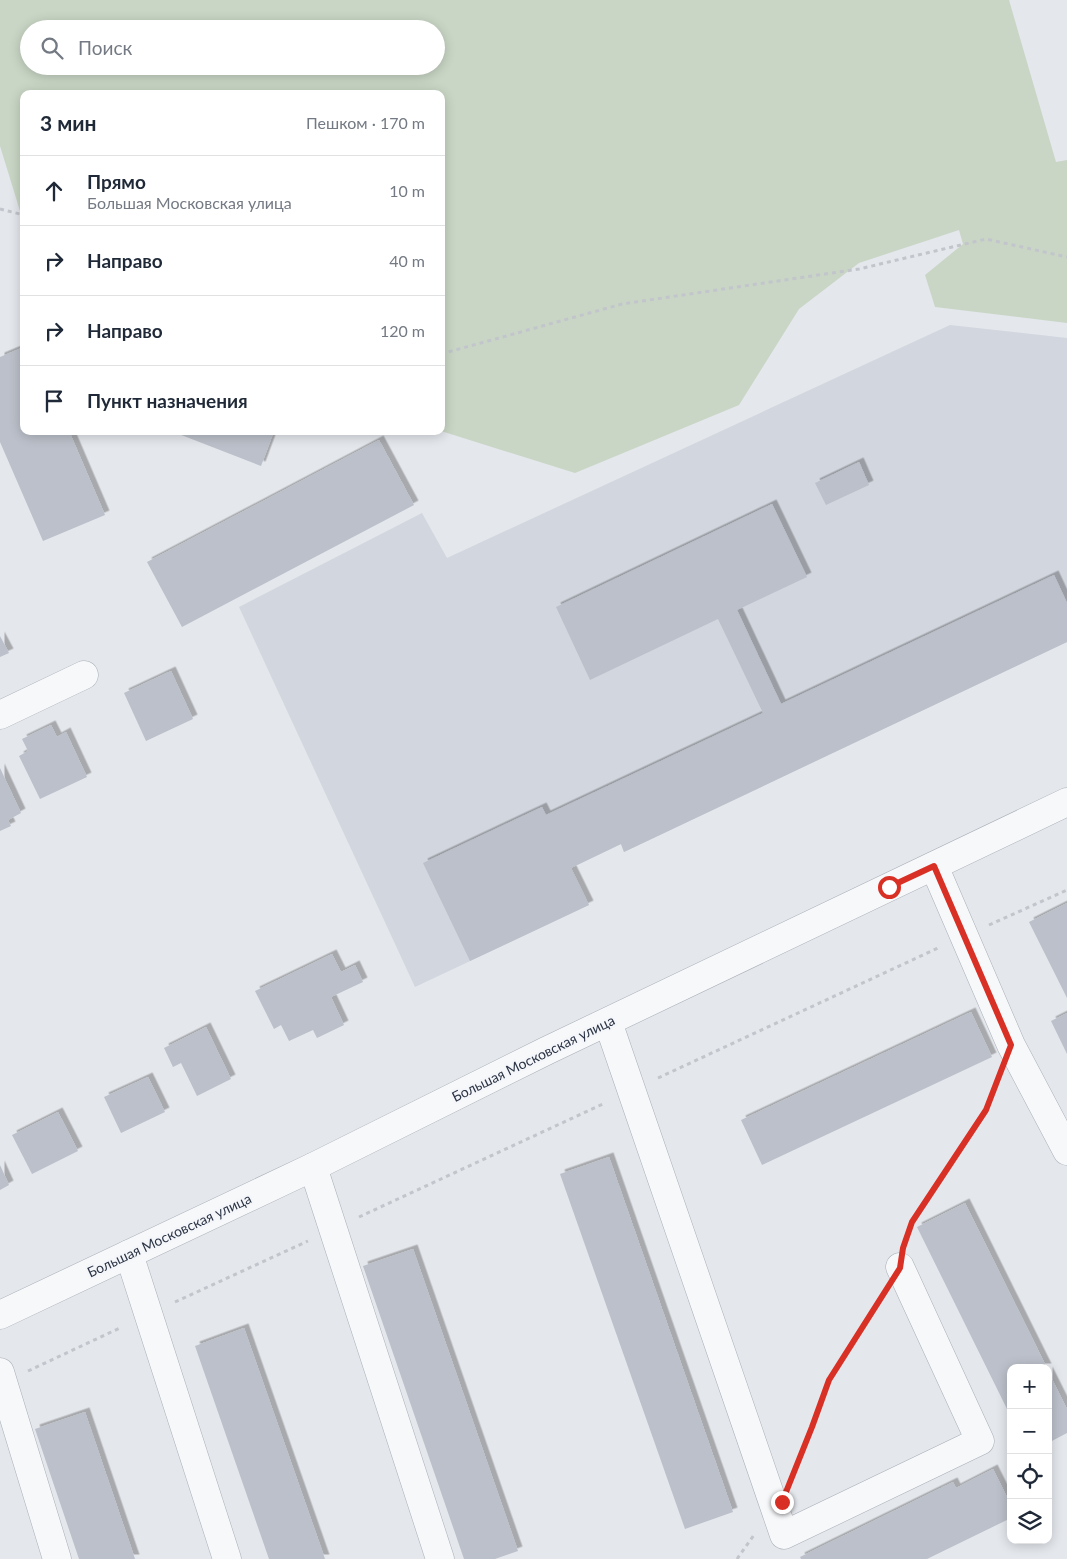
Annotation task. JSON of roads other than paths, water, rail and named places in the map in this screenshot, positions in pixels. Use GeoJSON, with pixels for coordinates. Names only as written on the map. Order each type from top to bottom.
{"type":"FeatureCollection","features":[{"type":"Feature","properties":{"kind":"street"},"geometry":{"type":"LineString","coordinates":[[0,715],[84,675]]}},
{"type":"Feature","properties":{"kind":"street","name":"Большая Московская улица"},"geometry":{"type":"LineString","coordinates":[[0,1314],[313,1167],[608,1022],[1067,802]]}},
{"type":"Feature","properties":{"kind":"street"},"geometry":{"type":"LineString","coordinates":[[934,866],[1011,1045],[1067,1151]]}},
{"type":"Feature","properties":{"kind":"street"},"geometry":{"type":"LineString","coordinates":[[608,1022],[784,1535],[980,1441],[900,1268]]}},
{"type":"Feature","properties":{"kind":"street"},"geometry":{"type":"LineString","coordinates":[[313,1167],[440,1559]]}},
{"type":"Feature","properties":{"kind":"street"},"geometry":{"type":"LineString","coordinates":[[129,1254],[227,1559]]}},
{"type":"Feature","properties":{"kind":"street"},"geometry":{"type":"LineString","coordinates":[[2,1377],[57,1559]]}}]}
